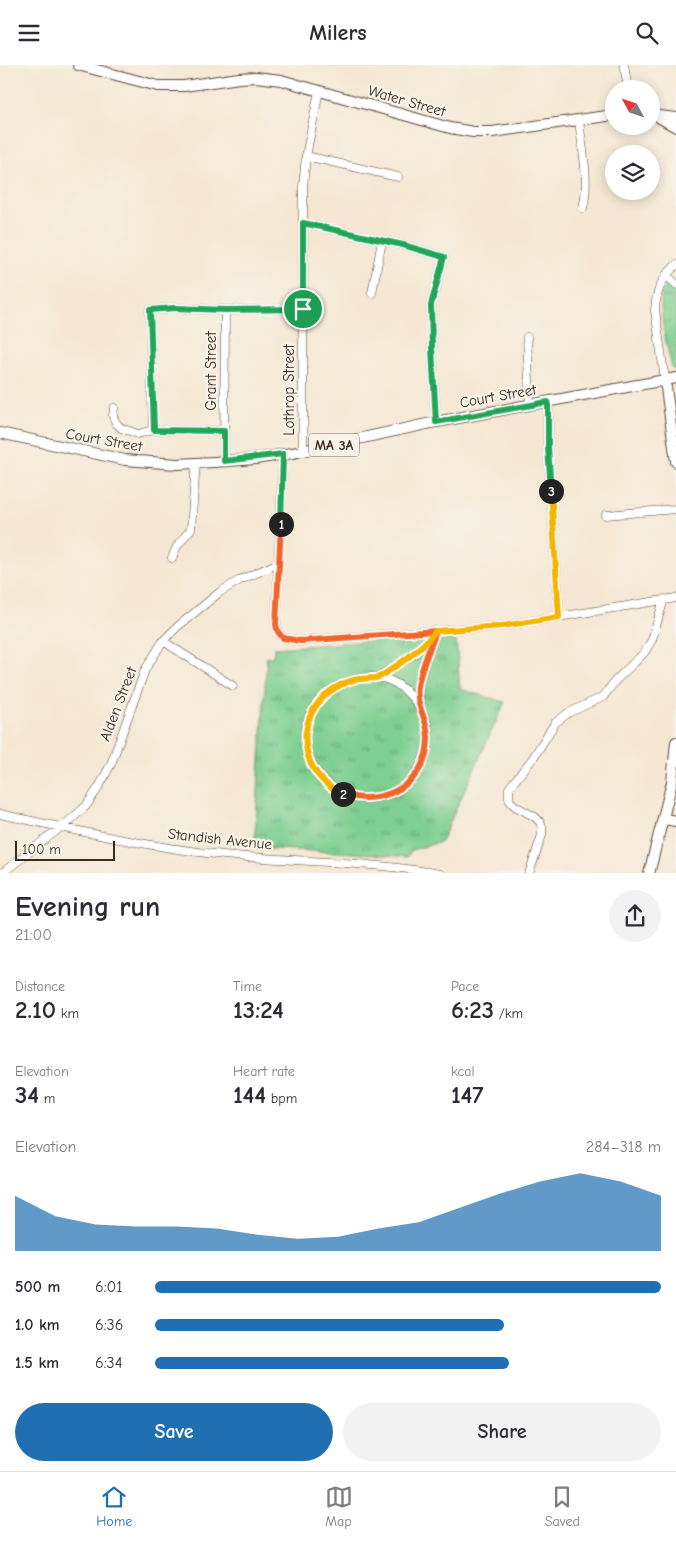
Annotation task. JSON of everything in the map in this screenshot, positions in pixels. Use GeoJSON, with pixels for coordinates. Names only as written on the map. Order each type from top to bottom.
{"type":"FeatureCollection","features":[{"type":"Feature","properties":{"kind":"main road","name":"Water Street"},"geometry":{"type":"LineString","coordinates":[[78,65],[158,86],[184,86],[222,79],[256,77],[281,80],[450,128],[473,132],[492,132],[605,116]]}},
{"type":"Feature","properties":{"kind":"main road"},"geometry":{"type":"LineString","coordinates":[[660,116],[676,118]]}},
{"type":"Feature","properties":{"kind":"main road"},"geometry":{"type":"LineString","coordinates":[[660,119],[676,127]]}},
{"type":"Feature","properties":{"kind":"main road"},"geometry":{"type":"LineString","coordinates":[[671,379],[676,462]]}},
{"type":"Feature","properties":{"kind":"main road","name":"Court Street"},"geometry":{"type":"LineString","coordinates":[[0,433],[143,463],[224,461],[303,451],[436,422],[671,379]]}},
{"type":"Feature","properties":{"kind":"main road"},"geometry":{"type":"LineString","coordinates":[[649,873],[672,782],[676,742]]}},
{"type":"Feature","properties":{"kind":"main road"},"geometry":{"type":"LineString","coordinates":[[664,819],[676,821]]}},
{"type":"Feature","properties":{"kind":"street"},"geometry":{"type":"LineString","coordinates":[[624,65],[626,80]]}},
{"type":"Feature","properties":{"kind":"street","name":"Lothrop Street"},"geometry":{"type":"LineString","coordinates":[[303,451],[302,187],[306,155],[319,91]]}},
{"type":"Feature","properties":{"kind":"street"},"geometry":{"type":"LineString","coordinates":[[579,120],[586,183],[584,208]]}},
{"type":"Feature","properties":{"kind":"street"},"geometry":{"type":"LineString","coordinates":[[306,155],[398,177]]}},
{"type":"Feature","properties":{"kind":"street"},"geometry":{"type":"LineString","coordinates":[[303,223],[444,257],[431,305],[436,422]]}},
{"type":"Feature","properties":{"kind":"street"},"geometry":{"type":"LineString","coordinates":[[372,293],[382,241]]}},
{"type":"Feature","properties":{"kind":"street"},"geometry":{"type":"LineString","coordinates":[[671,379],[655,310],[658,292],[666,275],[676,265]]}},
{"type":"Feature","properties":{"kind":"street"},"geometry":{"type":"LineString","coordinates":[[666,275],[676,284]]}},
{"type":"Feature","properties":{"kind":"street"},"geometry":{"type":"LineString","coordinates":[[154,430],[150,310],[175,308],[225,310],[303,309]]}},
{"type":"Feature","properties":{"kind":"street","name":"Grant Street"},"geometry":{"type":"LineString","coordinates":[[224,461],[225,310]]}},
{"type":"Feature","properties":{"kind":"street"},"geometry":{"type":"LineString","coordinates":[[527,337],[530,405]]}},
{"type":"Feature","properties":{"kind":"street"},"geometry":{"type":"LineString","coordinates":[[548,402],[548,447],[559,617]]}},
{"type":"Feature","properties":{"kind":"street"},"geometry":{"type":"LineString","coordinates":[[114,408],[113,416],[116,423],[121,428],[138,434],[154,430],[224,431]]}},
{"type":"Feature","properties":{"kind":"street"},"geometry":{"type":"LineString","coordinates":[[283,454],[276,625],[278,632],[283,638],[300,641],[502,626],[676,598]]}},
{"type":"Feature","properties":{"kind":"street"},"geometry":{"type":"LineString","coordinates":[[172,558],[177,546],[191,529],[196,463]]}},
{"type":"Feature","properties":{"kind":"street"},"geometry":{"type":"LineString","coordinates":[[606,515],[676,509]]}},
{"type":"Feature","properties":{"kind":"street","name":"Alden Street"},"geometry":{"type":"LineString","coordinates":[[1,873],[62,827],[86,806],[99,787],[117,748],[145,670],[163,641],[220,592],[279,563]]}},
{"type":"Feature","properties":{"kind":"street"},"geometry":{"type":"LineString","coordinates":[[529,873],[542,835],[542,827],[535,817],[515,806],[510,801],[508,792],[533,759],[555,723],[568,713],[602,697],[615,681],[644,653],[652,639],[664,599]]}},
{"type":"Feature","properties":{"kind":"street"},"geometry":{"type":"LineString","coordinates":[[377,678],[416,653],[426,645],[436,631]]}},
{"type":"Feature","properties":{"kind":"street"},"geometry":{"type":"LineString","coordinates":[[418,706],[418,686],[421,672],[436,631]]}},
{"type":"Feature","properties":{"kind":"street"},"geometry":{"type":"LineString","coordinates":[[163,641],[233,686]]}},
{"type":"Feature","properties":{"kind":"street"},"geometry":{"type":"LineString","coordinates":[[377,678],[392,681],[412,696],[418,706],[422,711],[427,726],[427,751],[422,764],[398,791],[374,799],[349,797],[338,793],[317,774],[311,764],[306,743],[310,715],[320,700],[336,687],[356,679],[377,678]]}},
{"type":"Feature","properties":{"kind":"street","name":"Standish Avenue"},"geometry":{"type":"LineString","coordinates":[[0,814],[133,843],[214,854],[402,867],[440,873]]}},
{"type":"Feature","properties":{"kind":"green space"},"geometry":{"type":"Polygon","coordinates":[[[669,283],[675,288],[676,296],[673,299],[676,307],[676,369],[672,369],[661,310],[661,298],[664,289],[669,283]]]}},
{"type":"Feature","properties":{"kind":"green space"},"geometry":{"type":"Polygon","coordinates":[[[456,635],[460,689],[505,702],[441,842],[412,850],[407,857],[254,848],[267,657],[273,657],[274,648],[456,635]]]}},
{"type":"Feature","properties":{"kind":"route"},"geometry":{"type":"LineString","coordinates":[[303,309],[225,310],[175,308],[150,310],[154,430],[224,431],[224,461],[255,459],[283,454],[276,625],[280,636],[289,640],[300,641],[436,631],[421,672],[418,686],[418,706],[422,711],[427,726],[427,751],[422,764],[407,783],[398,791],[374,799],[349,797],[338,793],[317,774],[311,764],[306,743],[308,721],[312,710],[327,693],[356,679],[377,678],[416,653],[426,645],[436,631],[502,626],[559,617],[548,447],[548,402],[436,422],[431,305],[444,257],[403,245],[303,223],[303,309]]}}]}
